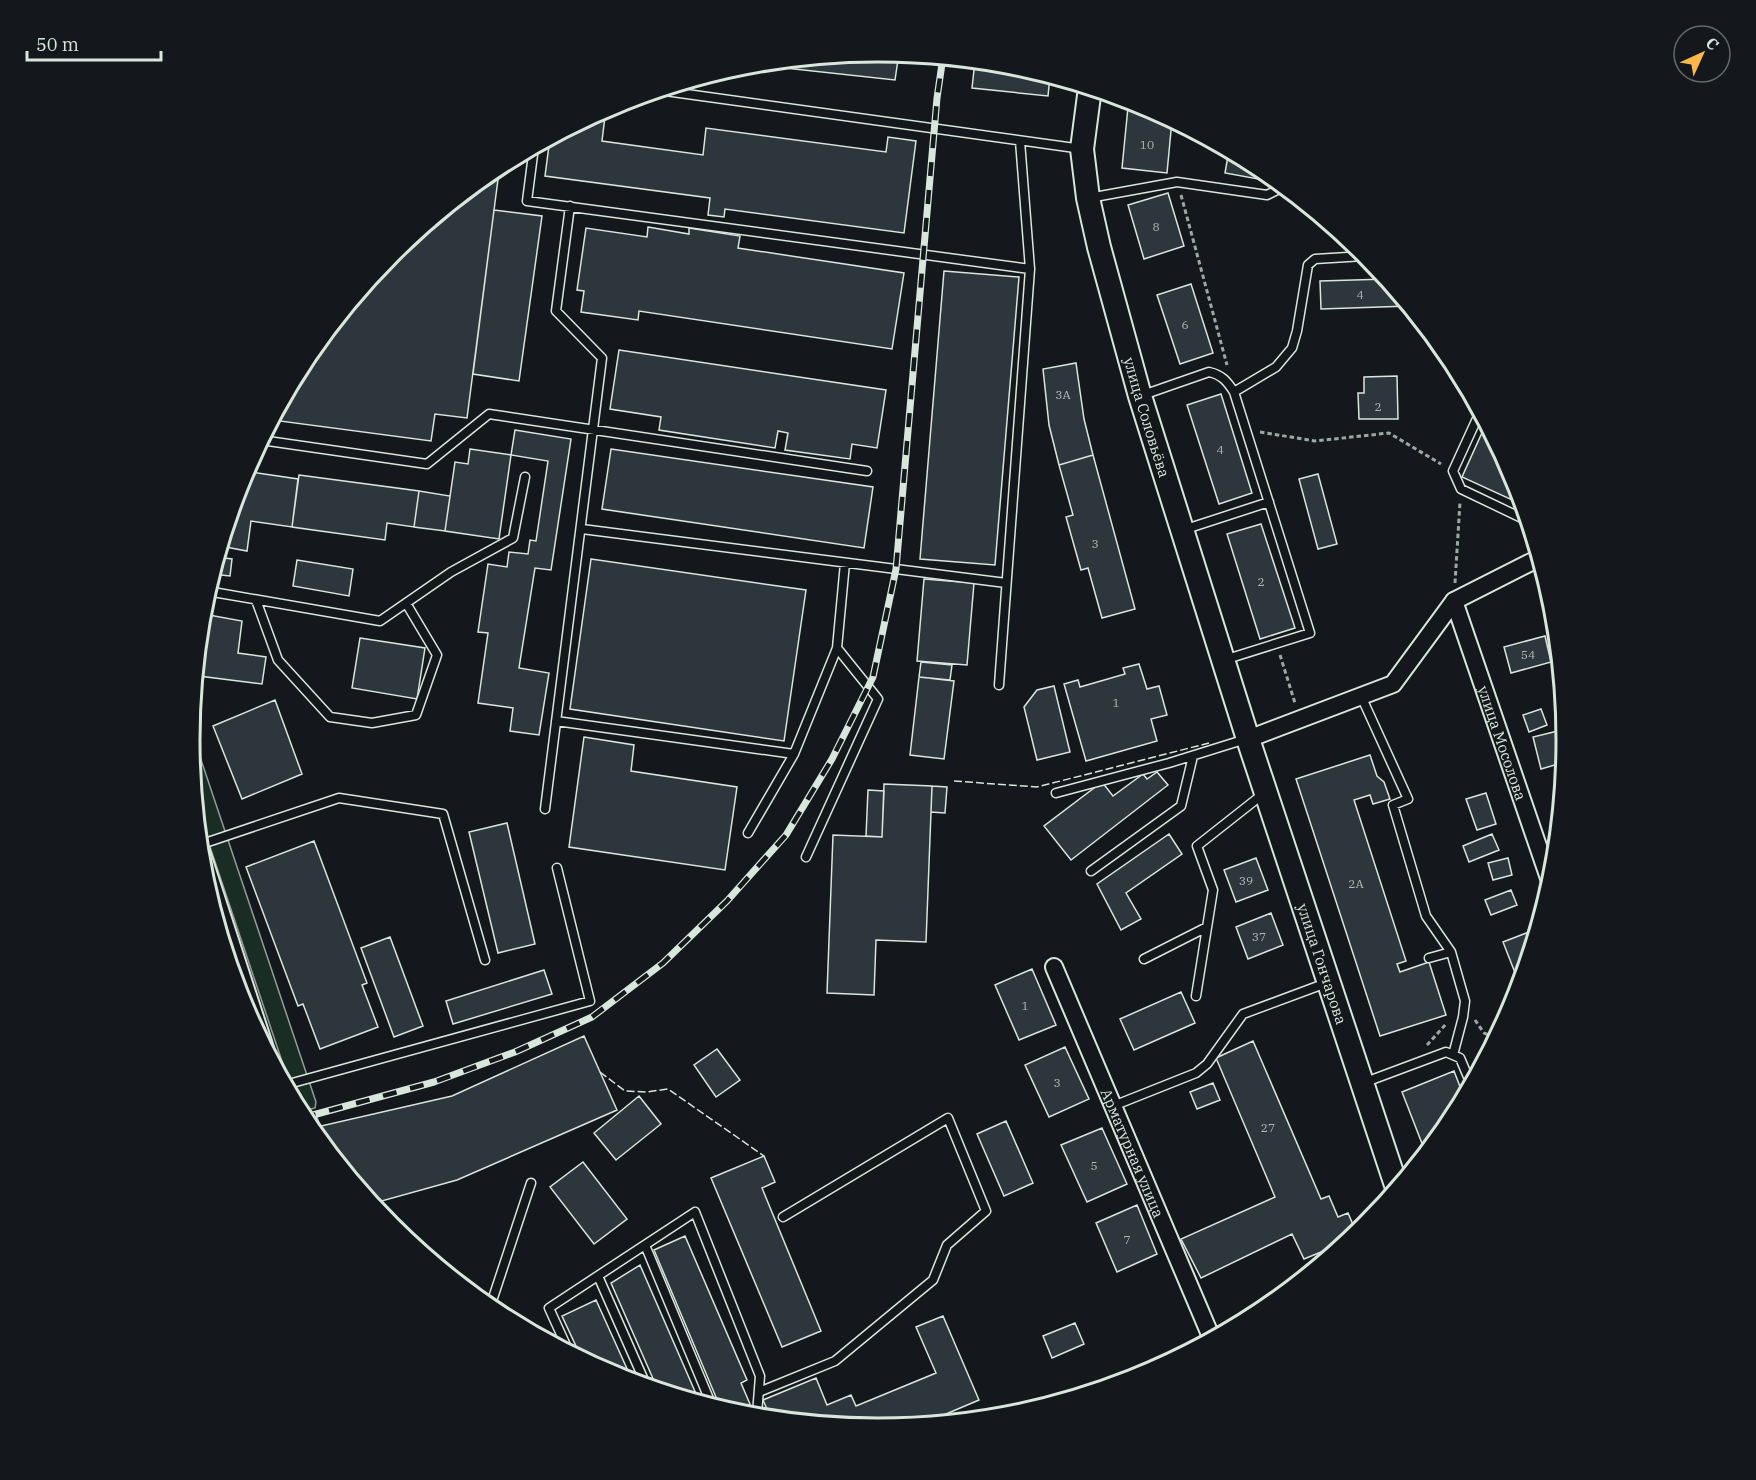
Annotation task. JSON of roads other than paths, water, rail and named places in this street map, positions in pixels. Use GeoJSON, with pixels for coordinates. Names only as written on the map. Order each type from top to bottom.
{"type":"FeatureCollection","features":[{"type":"Feature","properties":{"kind":"street","name":"улица Соловьёва"},"geometry":{"type":"LineString","coordinates":[[1089,96],[1082,149],[1088,198],[1099,247],[1140,396],[1248,739]]}},
{"type":"Feature","properties":{"kind":"street"},"geometry":{"type":"LineString","coordinates":[[1248,739],[1393,684],[1454,601],[1532,561]]}},
{"type":"Feature","properties":{"kind":"street","name":"улица Мосолова"},"geometry":{"type":"LineString","coordinates":[[1454,601],[1544,865]]}},
{"type":"Feature","properties":{"kind":"street","name":"улица Гончарова"},"geometry":{"type":"LineString","coordinates":[[1248,739],[1394,1179]]}},
{"type":"Feature","properties":{"kind":"street","name":"Арматурная улица"},"geometry":{"type":"LineString","coordinates":[[1054,967],[1209,1332]]}},
{"type":"Feature","properties":{"kind":"lane"},"geometry":{"type":"LineString","coordinates":[[677,93],[1082,149]]}},
{"type":"Feature","properties":{"kind":"lane"},"geometry":{"type":"LineString","coordinates":[[999,685],[1030,269],[1020,141]]}},
{"type":"Feature","properties":{"kind":"lane"},"geometry":{"type":"LineString","coordinates":[[533,156],[527,201],[1030,269]]}},
{"type":"Feature","properties":{"kind":"lane"},"geometry":{"type":"LineString","coordinates":[[1088,198],[1177,182],[1267,195],[1275,191]]}},
{"type":"Feature","properties":{"kind":"lane"},"geometry":{"type":"LineString","coordinates":[[545,809],[602,358],[556,311],[570,207]]}},
{"type":"Feature","properties":{"kind":"lane"},"geometry":{"type":"LineString","coordinates":[[1234,392],[1276,367],[1292,348],[1308,265],[1315,259],[1354,257]]}},
{"type":"Feature","properties":{"kind":"lane"},"geometry":{"type":"LineString","coordinates":[[1140,396],[1209,372],[1218,374],[1226,380],[1234,392],[1246,429],[1310,633],[1224,660]]}},
{"type":"Feature","properties":{"kind":"lane"},"geometry":{"type":"LineString","coordinates":[[269,441],[427,464],[489,414],[867,471]]}},
{"type":"Feature","properties":{"kind":"lane"},"geometry":{"type":"LineString","coordinates":[[1476,420],[1453,471],[1461,489],[1518,516]]}},
{"type":"Feature","properties":{"kind":"lane"},"geometry":{"type":"LineString","coordinates":[[216,593],[380,621],[451,572],[513,538],[525,477]]}},
{"type":"Feature","properties":{"kind":"lane"},"geometry":{"type":"LineString","coordinates":[[1182,530],[1269,502]]}},
{"type":"Feature","properties":{"kind":"lane"},"geometry":{"type":"LineString","coordinates":[[582,529],[1006,583]]}},
{"type":"Feature","properties":{"kind":"lane"},"geometry":{"type":"LineString","coordinates":[[748,834],[794,754],[837,648],[845,562]]}},
{"type":"Feature","properties":{"kind":"lane"},"geometry":{"type":"LineString","coordinates":[[256,600],[278,660],[330,717],[372,723],[416,715],[437,655],[406,603]]}},
{"type":"Feature","properties":{"kind":"lane"},"geometry":{"type":"LineString","coordinates":[[806,857],[878,699],[837,648]]}},
{"type":"Feature","properties":{"kind":"lane"},"geometry":{"type":"LineString","coordinates":[[1361,696],[1408,799],[1393,805],[1426,916],[1451,952],[1465,1001],[1453,1055]]}},
{"type":"Feature","properties":{"kind":"lane"},"geometry":{"type":"LineString","coordinates":[[556,721],[794,754]]}},
{"type":"Feature","properties":{"kind":"lane"},"geometry":{"type":"LineString","coordinates":[[1056,793],[1248,739]]}},
{"type":"Feature","properties":{"kind":"lane"},"geometry":{"type":"LineString","coordinates":[[1091,872],[1181,806],[1193,756]]}},
{"type":"Feature","properties":{"kind":"lane"},"geometry":{"type":"LineString","coordinates":[[1196,996],[1213,890],[1197,846],[1266,792]]}},
{"type":"Feature","properties":{"kind":"lane"},"geometry":{"type":"LineString","coordinates":[[209,852],[339,798],[443,813],[485,960]]}},
{"type":"Feature","properties":{"kind":"lane"},"geometry":{"type":"LineString","coordinates":[[292,1083],[590,1001],[557,868]]}},
{"type":"Feature","properties":{"kind":"lane"},"geometry":{"type":"LineString","coordinates":[[1144,959],[1207,927]]}},
{"type":"Feature","properties":{"kind":"lane"},"geometry":{"type":"LineString","coordinates":[[1429,958],[1451,952]]}},
{"type":"Feature","properties":{"kind":"lane"},"geometry":{"type":"LineString","coordinates":[[1113,1106],[1196,1073],[1207,1064],[1243,1014],[1329,982]]}},
{"type":"Feature","properties":{"kind":"lane"},"geometry":{"type":"LineString","coordinates":[[1363,1083],[1446,1052],[1460,1058],[1468,1075]]}},
{"type":"Feature","properties":{"kind":"lane"},"geometry":{"type":"LineString","coordinates":[[759,1392],[836,1361],[933,1280],[947,1245],[986,1211],[948,1118],[783,1217]]}},
{"type":"Feature","properties":{"kind":"lane"},"geometry":{"type":"LineString","coordinates":[[494,1299],[531,1183]]}},
{"type":"Feature","properties":{"kind":"lane"},"geometry":{"type":"LineString","coordinates":[[564,1342],[549,1308],[695,1212],[760,1376],[758,1407]]}},
{"type":"Feature","properties":{"kind":"lane"},"geometry":{"type":"LineString","coordinates":[[645,1245],[708,1396]]}},
{"type":"Feature","properties":{"kind":"lane"},"geometry":{"type":"LineString","coordinates":[[598,1276],[642,1376]]}},
{"type":"Feature","properties":{"kind":"railway"},"geometry":{"type":"LineString","coordinates":[[313,1115],[434,1082],[515,1052],[592,1017],[663,963],[727,901],[786,835],[832,759],[873,677],[896,569],[937,98],[942,65]]}}]}
